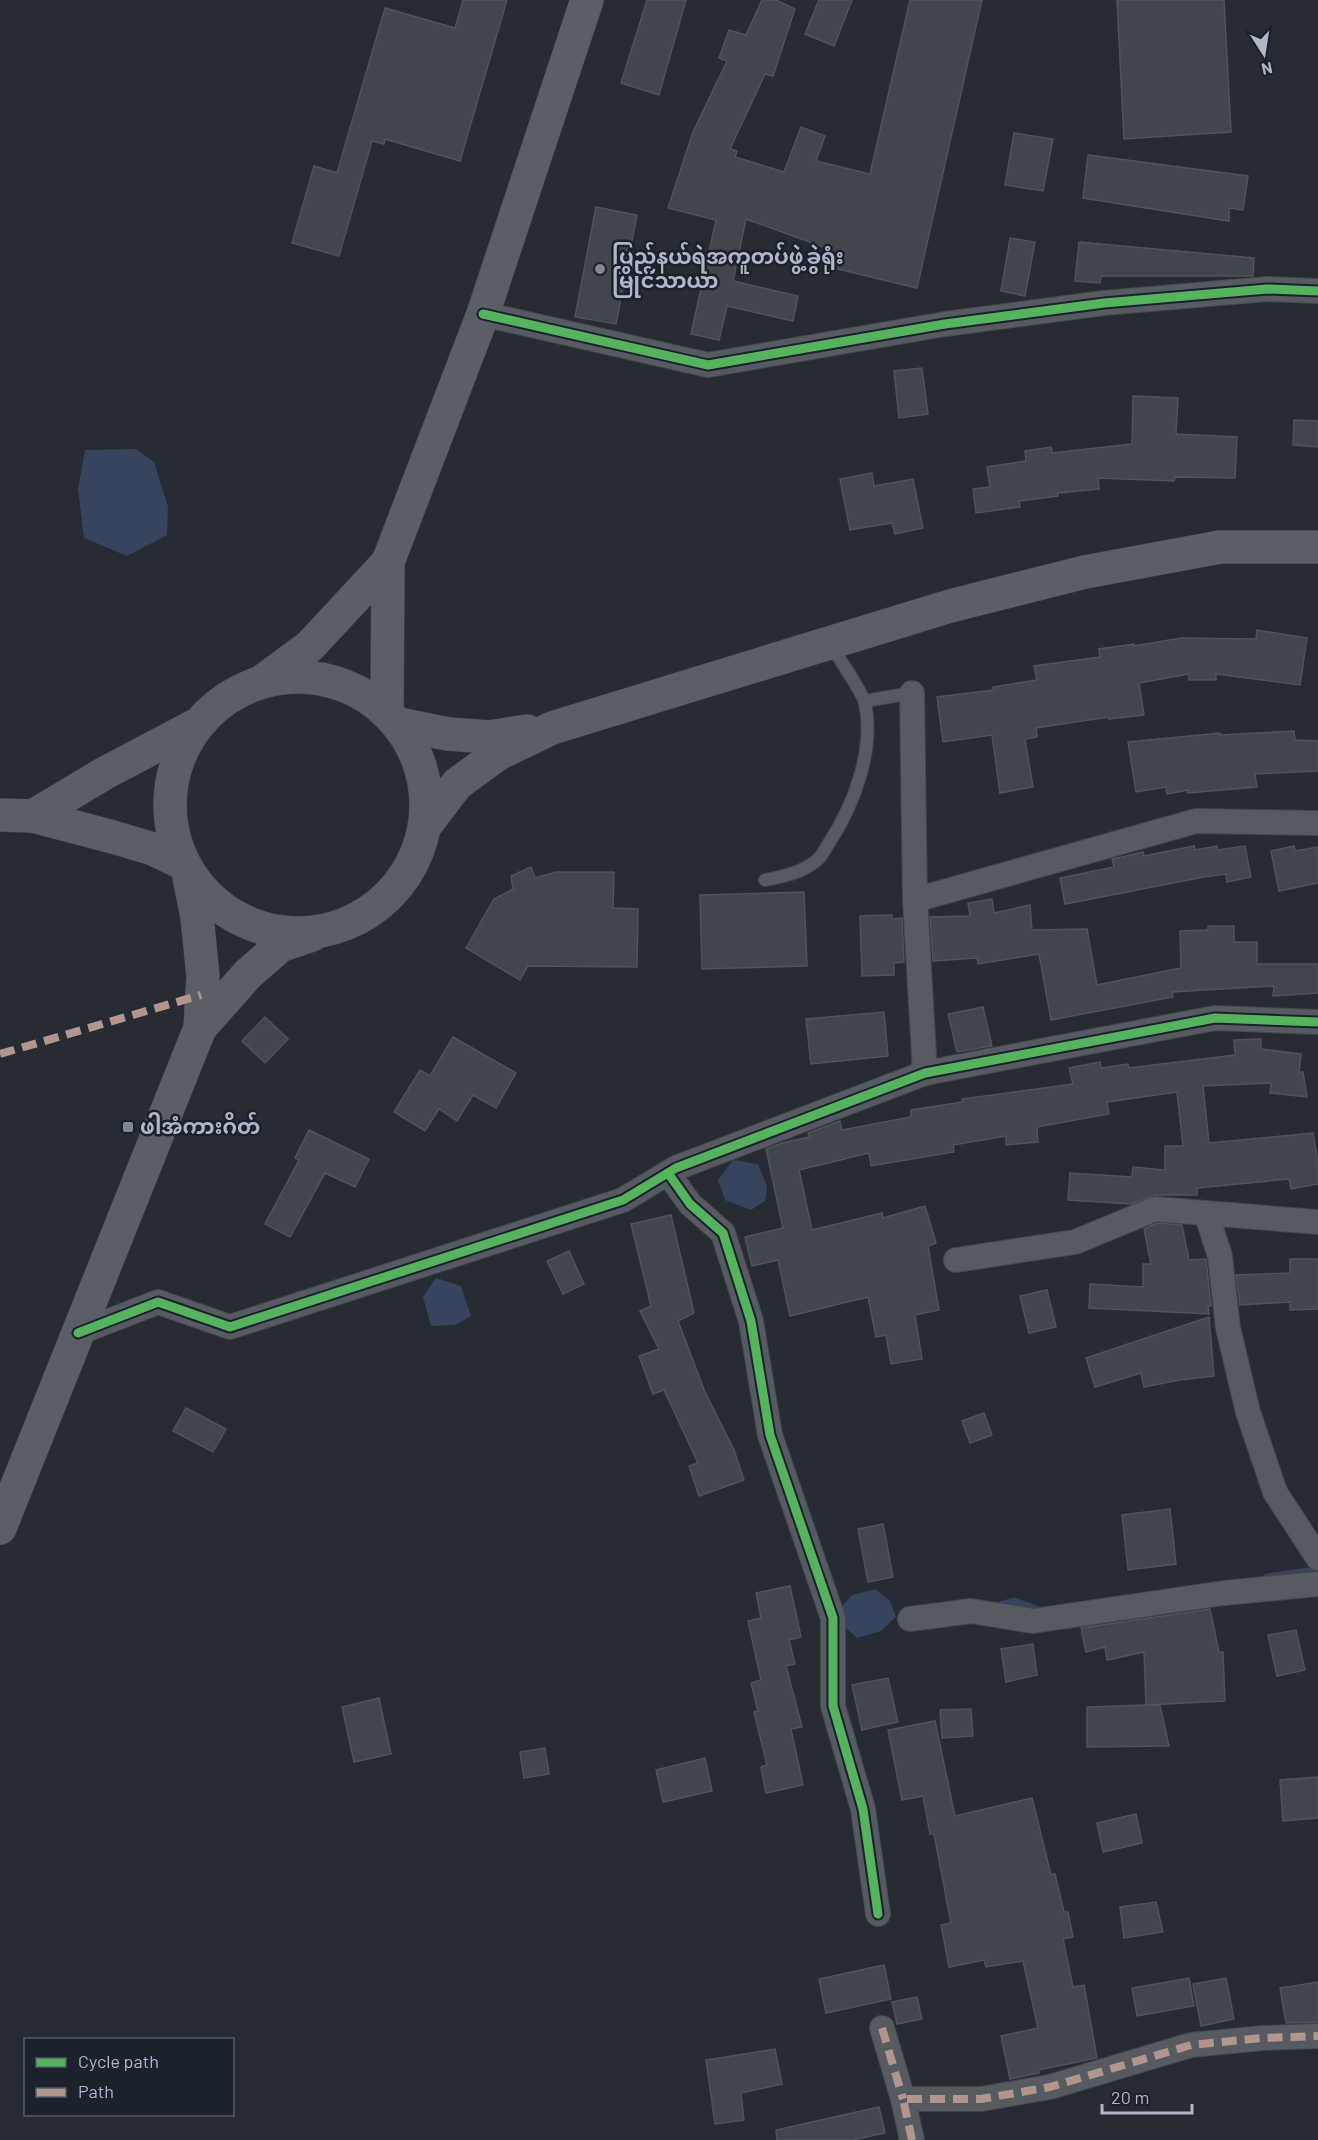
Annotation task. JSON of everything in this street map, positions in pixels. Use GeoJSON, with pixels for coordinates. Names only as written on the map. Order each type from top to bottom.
{"type":"FeatureCollection","features":[{"type":"Feature","properties":{"kind":"main road"},"geometry":{"type":"LineString","coordinates":[[33,816],[105,773],[196,725],[217,705],[242,689],[264,680],[310,646],[388,562],[483,314],[587,0]]}},
{"type":"Feature","properties":{"kind":"main road"},"geometry":{"type":"LineString","coordinates":[[425,826],[457,784],[498,754],[552,728],[950,606],[1085,572],[1220,547],[1318,547]]}},
{"type":"Feature","properties":{"kind":"main road"},"geometry":{"type":"LineString","coordinates":[[388,562],[393,718]]}},
{"type":"Feature","properties":{"kind":"main road"},"geometry":{"type":"LineString","coordinates":[[200,1028],[248,974],[280,946],[359,918],[391,894],[413,863],[425,826],[426,790],[417,755],[393,718],[372,699],[340,683],[305,676],[264,680]]}},
{"type":"Feature","properties":{"kind":"main road"},"geometry":{"type":"LineString","coordinates":[[393,718],[448,734],[489,737],[552,728]]}},
{"type":"Feature","properties":{"kind":"main road"},"geometry":{"type":"LineString","coordinates":[[0,1528],[200,1028],[203,976],[198,917],[169,816],[174,768],[196,725]]}},
{"type":"Feature","properties":{"kind":"main road"},"geometry":{"type":"LineString","coordinates":[[0,815],[33,816],[153,849],[185,868],[212,902],[246,923],[283,933],[322,931]]}},
{"type":"Feature","properties":{"kind":"street"},"geometry":{"type":"LineString","coordinates":[[483,314],[708,364],[945,324],[1104,303],[1266,289],[1318,291]]}},
{"type":"Feature","properties":{"kind":"street"},"geometry":{"type":"LineString","coordinates":[[912,693],[915,900],[925,1073]]}},
{"type":"Feature","properties":{"kind":"street"},"geometry":{"type":"LineString","coordinates":[[915,900],[1196,821],[1318,823]]}},
{"type":"Feature","properties":{"kind":"street"},"geometry":{"type":"LineString","coordinates":[[78,1333],[158,1302],[230,1327],[623,1200],[668,1173],[925,1073],[1215,1018],[1318,1022]]}},
{"type":"Feature","properties":{"kind":"street"},"geometry":{"type":"LineString","coordinates":[[668,1173],[690,1204],[723,1233],[751,1321],[770,1436],[833,1618],[833,1706],[862,1809],[879,1914]]}},
{"type":"Feature","properties":{"kind":"street"},"geometry":{"type":"LineString","coordinates":[[956,1260],[1075,1242],[1155,1209],[1318,1222]]}},
{"type":"Feature","properties":{"kind":"street"},"geometry":{"type":"LineString","coordinates":[[1206,1213],[1220,1256],[1228,1328],[1248,1412],[1275,1492],[1318,1558]]}},
{"type":"Feature","properties":{"kind":"street"},"geometry":{"type":"LineString","coordinates":[[910,1619],[971,1611],[1033,1621],[1224,1593],[1318,1584]]}},
{"type":"Feature","properties":{"kind":"street"},"geometry":{"type":"LineString","coordinates":[[882,2028],[903,2099],[912,2140]]}},
{"type":"Feature","properties":{"kind":"street"},"geometry":{"type":"LineString","coordinates":[[903,2099],[981,2099],[1050,2087],[1191,2045],[1263,2038],[1318,2036]]}},
{"type":"Feature","properties":{"kind":"lane"},"geometry":{"type":"LineString","coordinates":[[765,880],[798,873],[818,860],[852,800],[864,758],[868,728],[864,701],[830,643]]}},
{"type":"Feature","properties":{"kind":"lane"},"geometry":{"type":"LineString","coordinates":[[864,701],[912,693]]}},
{"type":"Feature","properties":{"kind":"water"},"geometry":{"type":"Polygon","coordinates":[[[136,449],[154,462],[168,507],[167,535],[127,556],[84,538],[78,489],[85,450],[136,449]]]}},
{"type":"Feature","properties":{"kind":"water"},"geometry":{"type":"Polygon","coordinates":[[[733,1160],[758,1164],[767,1186],[765,1201],[751,1210],[725,1200],[718,1180],[733,1160]]]}},
{"type":"Feature","properties":{"kind":"water"},"geometry":{"type":"Polygon","coordinates":[[[436,1278],[461,1286],[471,1316],[455,1325],[431,1326],[423,1297],[436,1278]]]}},
{"type":"Feature","properties":{"kind":"water"},"geometry":{"type":"Polygon","coordinates":[[[875,1589],[890,1601],[896,1617],[881,1631],[857,1638],[846,1628],[837,1612],[852,1595],[875,1589]]]}},
{"type":"Feature","properties":{"kind":"building"},"geometry":{"type":"Polygon","coordinates":[[[463,0],[507,0],[460,161],[385,139],[384,144],[372,141],[339,256],[292,243],[314,166],[337,173],[385,8],[455,28],[463,0]]]}},
{"type":"Feature","properties":{"kind":"building"},"geometry":{"type":"Polygon","coordinates":[[[647,0],[686,0],[659,95],[621,83],[647,0]]]}},
{"type":"Feature","properties":{"kind":"building"},"geometry":{"type":"Polygon","coordinates":[[[762,0],[776,0],[795,9],[773,76],[765,74],[730,149],[737,151],[735,157],[784,172],[801,127],[825,136],[816,161],[870,174],[910,0],[982,0],[917,288],[825,266],[829,249],[746,219],[733,281],[798,296],[793,321],[727,306],[719,340],[691,334],[716,220],[668,208],[693,132],[727,61],[719,58],[729,30],[746,35],[762,0]]]}},
{"type":"Feature","properties":{"kind":"building"},"geometry":{"type":"Polygon","coordinates":[[[819,0],[852,0],[834,46],[805,34],[819,0]]]}},
{"type":"Feature","properties":{"kind":"building"},"geometry":{"type":"Polygon","coordinates":[[[1117,0],[1224,0],[1231,132],[1124,139],[1117,0]]]}},
{"type":"Feature","properties":{"kind":"building"},"geometry":{"type":"Polygon","coordinates":[[[1014,133],[1053,139],[1043,191],[1005,185],[1014,133]]]}},
{"type":"Feature","properties":{"kind":"building"},"geometry":{"type":"Polygon","coordinates":[[[1088,155],[1248,176],[1243,210],[1229,208],[1229,221],[1083,198],[1088,155]]]}},
{"type":"Feature","properties":{"kind":"building"},"geometry":{"type":"Polygon","coordinates":[[[596,207],[637,215],[616,324],[575,317],[596,207]]]}},
{"type":"Feature","properties":{"kind":"building"},"geometry":{"type":"Polygon","coordinates":[[[1010,238],[1035,242],[1025,296],[1001,291],[1010,238]]]}},
{"type":"Feature","properties":{"kind":"building"},"geometry":{"type":"Polygon","coordinates":[[[1079,242],[1254,258],[1253,276],[1101,276],[1100,283],[1075,281],[1079,242]]]}},
{"type":"Feature","properties":{"kind":"building"},"geometry":{"type":"Polygon","coordinates":[[[922,368],[928,414],[899,418],[894,371],[922,368]]]}},
{"type":"Feature","properties":{"kind":"building"},"geometry":{"type":"Polygon","coordinates":[[[1133,396],[1178,398],[1176,434],[1237,437],[1235,478],[1175,477],[1174,481],[1098,478],[1099,489],[1058,493],[1058,496],[1019,501],[1020,507],[976,513],[973,489],[990,487],[987,467],[1026,461],[1025,451],[1051,447],[1052,453],[1132,444],[1133,396]]]}},
{"type":"Feature","properties":{"kind":"building"},"geometry":{"type":"Polygon","coordinates":[[[1294,420],[1318,421],[1318,447],[1293,445],[1294,420]]]}},
{"type":"Feature","properties":{"kind":"building"},"geometry":{"type":"Polygon","coordinates":[[[872,473],[874,486],[913,479],[923,528],[895,534],[892,523],[850,530],[840,479],[872,473]]]}},
{"type":"Feature","properties":{"kind":"building"},"geometry":{"type":"Polygon","coordinates":[[[1257,630],[1307,638],[1300,685],[1216,674],[1216,680],[1189,680],[1189,674],[1139,683],[1144,715],[1109,719],[1109,717],[1036,728],[1037,737],[1025,739],[1033,787],[1000,793],[992,735],[943,742],[937,697],[994,690],[993,687],[1037,680],[1034,666],[1100,657],[1099,649],[1181,638],[1256,639],[1257,630]]]}},
{"type":"Feature","properties":{"kind":"building"},"geometry":{"type":"Polygon","coordinates":[[[1294,731],[1295,740],[1318,741],[1318,771],[1255,774],[1257,787],[1188,793],[1188,790],[1167,794],[1166,787],[1136,792],[1128,742],[1220,733],[1220,735],[1294,731]]]}},
{"type":"Feature","properties":{"kind":"building"},"geometry":{"type":"Polygon","coordinates":[[[1194,846],[1195,850],[1217,846],[1218,850],[1245,846],[1251,877],[1227,882],[1226,874],[1204,877],[1065,904],[1060,878],[1114,867],[1112,859],[1143,852],[1144,856],[1194,846]]]}},
{"type":"Feature","properties":{"kind":"building"},"geometry":{"type":"Polygon","coordinates":[[[1294,846],[1295,851],[1318,847],[1318,883],[1279,891],[1271,851],[1294,846]]]}},
{"type":"Feature","properties":{"kind":"building"},"geometry":{"type":"Polygon","coordinates":[[[531,867],[535,878],[556,872],[614,872],[613,908],[638,909],[637,967],[528,966],[520,980],[466,948],[494,899],[513,889],[511,876],[531,867]]]}},
{"type":"Feature","properties":{"kind":"building"},"geometry":{"type":"Polygon","coordinates":[[[804,892],[807,966],[702,969],[700,895],[804,892]]]}},
{"type":"Feature","properties":{"kind":"building"},"geometry":{"type":"Polygon","coordinates":[[[992,899],[994,913],[1030,905],[1032,930],[1087,929],[1097,985],[1181,968],[1180,931],[1208,930],[1208,926],[1234,926],[1234,942],[1257,942],[1257,964],[1318,964],[1318,993],[1273,996],[1274,986],[1172,992],[1173,997],[1051,1020],[1039,954],[978,964],[977,958],[933,961],[930,917],[970,916],[968,903],[992,899]]]}},
{"type":"Feature","properties":{"kind":"building"},"geometry":{"type":"Polygon","coordinates":[[[892,915],[892,919],[902,918],[904,962],[894,963],[894,975],[862,976],[860,916],[892,915]]]}},
{"type":"Feature","properties":{"kind":"building"},"geometry":{"type":"Polygon","coordinates":[[[983,1007],[992,1046],[957,1052],[948,1014],[983,1007]]]}},
{"type":"Feature","properties":{"kind":"building"},"geometry":{"type":"Polygon","coordinates":[[[884,1012],[888,1056],[811,1064],[806,1019],[884,1012]]]}},
{"type":"Feature","properties":{"kind":"building"},"geometry":{"type":"Polygon","coordinates":[[[265,1017],[288,1039],[265,1063],[242,1041],[265,1017]]]}},
{"type":"Feature","properties":{"kind":"building"},"geometry":{"type":"Polygon","coordinates":[[[453,1037],[516,1073],[496,1108],[473,1095],[457,1121],[439,1109],[425,1131],[394,1112],[420,1070],[430,1076],[453,1037]]]}},
{"type":"Feature","properties":{"kind":"building"},"geometry":{"type":"Polygon","coordinates":[[[1261,1039],[1261,1049],[1301,1054],[1299,1072],[1303,1072],[1307,1097],[1270,1093],[1271,1083],[1203,1086],[1209,1143],[1313,1133],[1318,1163],[1318,1184],[1291,1189],[1289,1179],[1197,1188],[1197,1195],[1156,1195],[1131,1204],[1068,1200],[1070,1173],[1132,1177],[1133,1167],[1165,1170],[1165,1146],[1183,1146],[1177,1092],[1107,1102],[1109,1114],[1037,1127],[1038,1142],[1006,1145],[1006,1136],[953,1145],[954,1152],[871,1166],[869,1153],[799,1170],[812,1230],[882,1213],[883,1218],[925,1206],[936,1243],[928,1246],[939,1310],[915,1315],[922,1359],[891,1364],[886,1335],[876,1337],[868,1297],[790,1316],[778,1260],[752,1266],[745,1237],[783,1228],[766,1149],[809,1137],[808,1133],[840,1121],[842,1130],[911,1117],[911,1110],[963,1102],[962,1099],[1073,1084],[1069,1068],[1100,1062],[1101,1068],[1128,1064],[1129,1068],[1235,1055],[1234,1040],[1261,1039]]]}},
{"type":"Feature","properties":{"kind":"building"},"geometry":{"type":"Polygon","coordinates":[[[309,1130],[369,1159],[355,1187],[325,1173],[290,1237],[265,1224],[299,1160],[295,1158],[309,1130]]]}},
{"type":"Feature","properties":{"kind":"building"},"geometry":{"type":"Polygon","coordinates":[[[671,1215],[694,1313],[678,1321],[705,1392],[734,1450],[744,1480],[699,1496],[689,1466],[698,1463],[664,1390],[653,1394],[639,1356],[659,1349],[640,1311],[651,1306],[631,1224],[671,1215]]]}},
{"type":"Feature","properties":{"kind":"building"},"geometry":{"type":"Polygon","coordinates":[[[1157,1223],[1182,1225],[1189,1260],[1206,1259],[1211,1306],[1208,1306],[1209,1314],[1089,1308],[1090,1284],[1143,1287],[1143,1264],[1151,1264],[1144,1229],[1157,1223]]]}},
{"type":"Feature","properties":{"kind":"building"},"geometry":{"type":"Polygon","coordinates":[[[569,1251],[584,1284],[563,1294],[547,1261],[569,1251]]]}},
{"type":"Feature","properties":{"kind":"building"},"geometry":{"type":"Polygon","coordinates":[[[1290,1259],[1318,1259],[1318,1309],[1290,1310],[1290,1302],[1240,1305],[1236,1275],[1290,1273],[1290,1259]]]}},
{"type":"Feature","properties":{"kind":"building"},"geometry":{"type":"Polygon","coordinates":[[[1047,1290],[1056,1327],[1029,1333],[1020,1296],[1047,1290]]]}},
{"type":"Feature","properties":{"kind":"building"},"geometry":{"type":"Polygon","coordinates":[[[1209,1317],[1214,1376],[1144,1387],[1141,1373],[1095,1387],[1086,1358],[1209,1317]]]}},
{"type":"Feature","properties":{"kind":"building"},"geometry":{"type":"Polygon","coordinates":[[[186,1408],[226,1429],[213,1452],[173,1431],[186,1408]]]}},
{"type":"Feature","properties":{"kind":"building"},"geometry":{"type":"Polygon","coordinates":[[[984,1413],[992,1435],[970,1443],[962,1421],[984,1413]]]}},
{"type":"Feature","properties":{"kind":"building"},"geometry":{"type":"Polygon","coordinates":[[[1170,1509],[1176,1564],[1128,1570],[1122,1515],[1170,1509]]]}},
{"type":"Feature","properties":{"kind":"building"},"geometry":{"type":"Polygon","coordinates":[[[883,1524],[893,1577],[868,1582],[858,1529],[883,1524]]]}},
{"type":"Feature","properties":{"kind":"building"},"geometry":{"type":"Polygon","coordinates":[[[790,1586],[801,1637],[789,1640],[795,1664],[786,1666],[802,1727],[791,1729],[803,1785],[766,1793],[761,1767],[767,1765],[754,1712],[758,1711],[751,1683],[761,1680],[748,1621],[761,1618],[756,1593],[790,1586]]]}},
{"type":"Feature","properties":{"kind":"building"},"geometry":{"type":"Polygon","coordinates":[[[1210,1609],[1219,1652],[1223,1652],[1225,1701],[1146,1705],[1144,1652],[1107,1660],[1105,1647],[1086,1652],[1081,1628],[1210,1609]]]}},
{"type":"Feature","properties":{"kind":"building"},"geometry":{"type":"Polygon","coordinates":[[[1296,1630],[1305,1670],[1277,1676],[1268,1635],[1296,1630]]]}},
{"type":"Feature","properties":{"kind":"building"},"geometry":{"type":"Polygon","coordinates":[[[1033,1644],[1037,1675],[1006,1682],[1001,1649],[1033,1644]]]}},
{"type":"Feature","properties":{"kind":"building"},"geometry":{"type":"Polygon","coordinates":[[[888,1678],[898,1722],[862,1730],[852,1685],[888,1678]]]}},
{"type":"Feature","properties":{"kind":"building"},"geometry":{"type":"Polygon","coordinates":[[[379,1698],[391,1754],[354,1762],[342,1707],[379,1698]]]}},
{"type":"Feature","properties":{"kind":"building"},"geometry":{"type":"Polygon","coordinates":[[[1160,1705],[1169,1746],[1087,1747],[1087,1707],[1160,1705]]]}},
{"type":"Feature","properties":{"kind":"building"},"geometry":{"type":"Polygon","coordinates":[[[971,1709],[973,1736],[942,1738],[940,1710],[971,1709]]]}},
{"type":"Feature","properties":{"kind":"building"},"geometry":{"type":"Polygon","coordinates":[[[935,1721],[955,1816],[1032,1798],[1051,1875],[1055,1874],[1064,1912],[1068,1912],[1073,1937],[1063,1939],[1073,1987],[1084,1985],[1097,2058],[1038,2070],[1039,2073],[1010,2079],[1001,2036],[1038,2028],[1023,1961],[986,1967],[984,1960],[949,1967],[941,1925],[951,1923],[934,1834],[930,1834],[923,1796],[902,1800],[888,1730],[935,1721]]]}},
{"type":"Feature","properties":{"kind":"building"},"geometry":{"type":"Polygon","coordinates":[[[545,1748],[549,1774],[524,1778],[520,1752],[545,1748]]]}},
{"type":"Feature","properties":{"kind":"building"},"geometry":{"type":"Polygon","coordinates":[[[705,1758],[712,1791],[663,1802],[656,1770],[705,1758]]]}},
{"type":"Feature","properties":{"kind":"building"},"geometry":{"type":"Polygon","coordinates":[[[1318,1777],[1318,1818],[1283,1821],[1280,1780],[1318,1777]]]}},
{"type":"Feature","properties":{"kind":"building"},"geometry":{"type":"Polygon","coordinates":[[[1136,1814],[1142,1843],[1103,1852],[1097,1823],[1136,1814]]]}},
{"type":"Feature","properties":{"kind":"building"},"geometry":{"type":"Polygon","coordinates":[[[1156,1902],[1163,1932],[1124,1938],[1120,1907],[1156,1902]]]}},
{"type":"Feature","properties":{"kind":"building"},"geometry":{"type":"Polygon","coordinates":[[[884,1965],[891,1999],[826,2013],[819,1979],[884,1965]]]}},
{"type":"Feature","properties":{"kind":"building"},"geometry":{"type":"Polygon","coordinates":[[[1189,1978],[1194,2006],[1137,2016],[1132,1988],[1189,1978]]]}},
{"type":"Feature","properties":{"kind":"building"},"geometry":{"type":"Polygon","coordinates":[[[1226,1978],[1234,2019],[1201,2026],[1193,1984],[1226,1978]]]}},
{"type":"Feature","properties":{"kind":"building"},"geometry":{"type":"Polygon","coordinates":[[[1318,1982],[1318,2022],[1286,2023],[1280,1988],[1318,1982]]]}},
{"type":"Feature","properties":{"kind":"building"},"geometry":{"type":"Polygon","coordinates":[[[917,1997],[922,2019],[897,2024],[892,2002],[917,1997]]]}},
{"type":"Feature","properties":{"kind":"building"},"geometry":{"type":"Polygon","coordinates":[[[775,2049],[782,2084],[741,2093],[744,2120],[715,2124],[706,2060],[775,2049]]]}},
{"type":"Feature","properties":{"kind":"building"},"geometry":{"type":"Polygon","coordinates":[[[879,2107],[885,2133],[853,2140],[777,2140],[776,2130],[879,2107]]]}},
{"type":"Feature","properties":{"kind":"waterway"},"geometry":{"type":"LineString","coordinates":[[1267,1578],[1318,1571]]}},
{"type":"Feature","properties":{"kind":"waterway"},"geometry":{"type":"LineString","coordinates":[[997,1607],[1014,1602],[1041,1612]]}},
{"type":"Feature","properties":{"kind":"marked path"},"geometry":{"type":"LineString","coordinates":[[0,1054],[201,995]]}},
{"type":"Feature","properties":{"kind":"marked path"},"geometry":{"type":"LineString","coordinates":[[882,2028],[903,2099]]}},
{"type":"Feature","properties":{"kind":"marked path"},"geometry":{"type":"LineString","coordinates":[[912,2140],[903,2099],[981,2099],[1050,2087],[1191,2045],[1263,2038],[1318,2036]]}},
{"type":"Feature","properties":{"kind":"cycle path"},"geometry":{"type":"LineString","coordinates":[[483,314],[708,365],[945,324],[1104,303],[1267,289],[1318,291]]}},
{"type":"Feature","properties":{"kind":"cycle path"},"geometry":{"type":"LineString","coordinates":[[78,1333],[158,1302],[230,1327],[623,1200],[676,1168],[925,1073],[1215,1018],[1318,1022]]}},
{"type":"Feature","properties":{"kind":"cycle path"},"geometry":{"type":"LineString","coordinates":[[668,1173],[690,1204],[723,1233],[751,1321],[770,1435],[833,1618],[833,1706],[863,1809],[878,1914]]}},
{"type":"Feature","properties":{"kind":"place","name":"ပြည်နယ်ရဲအကူတပ်ဖွဲ့ခွဲရုံး မြိုင်သာယာ"},"geometry":{"type":"Point","coordinates":[600,269]}},
{"type":"Feature","properties":{"kind":"place","name":"ဖါအံကားဂိတ်"},"geometry":{"type":"Point","coordinates":[128,1127]}}]}
